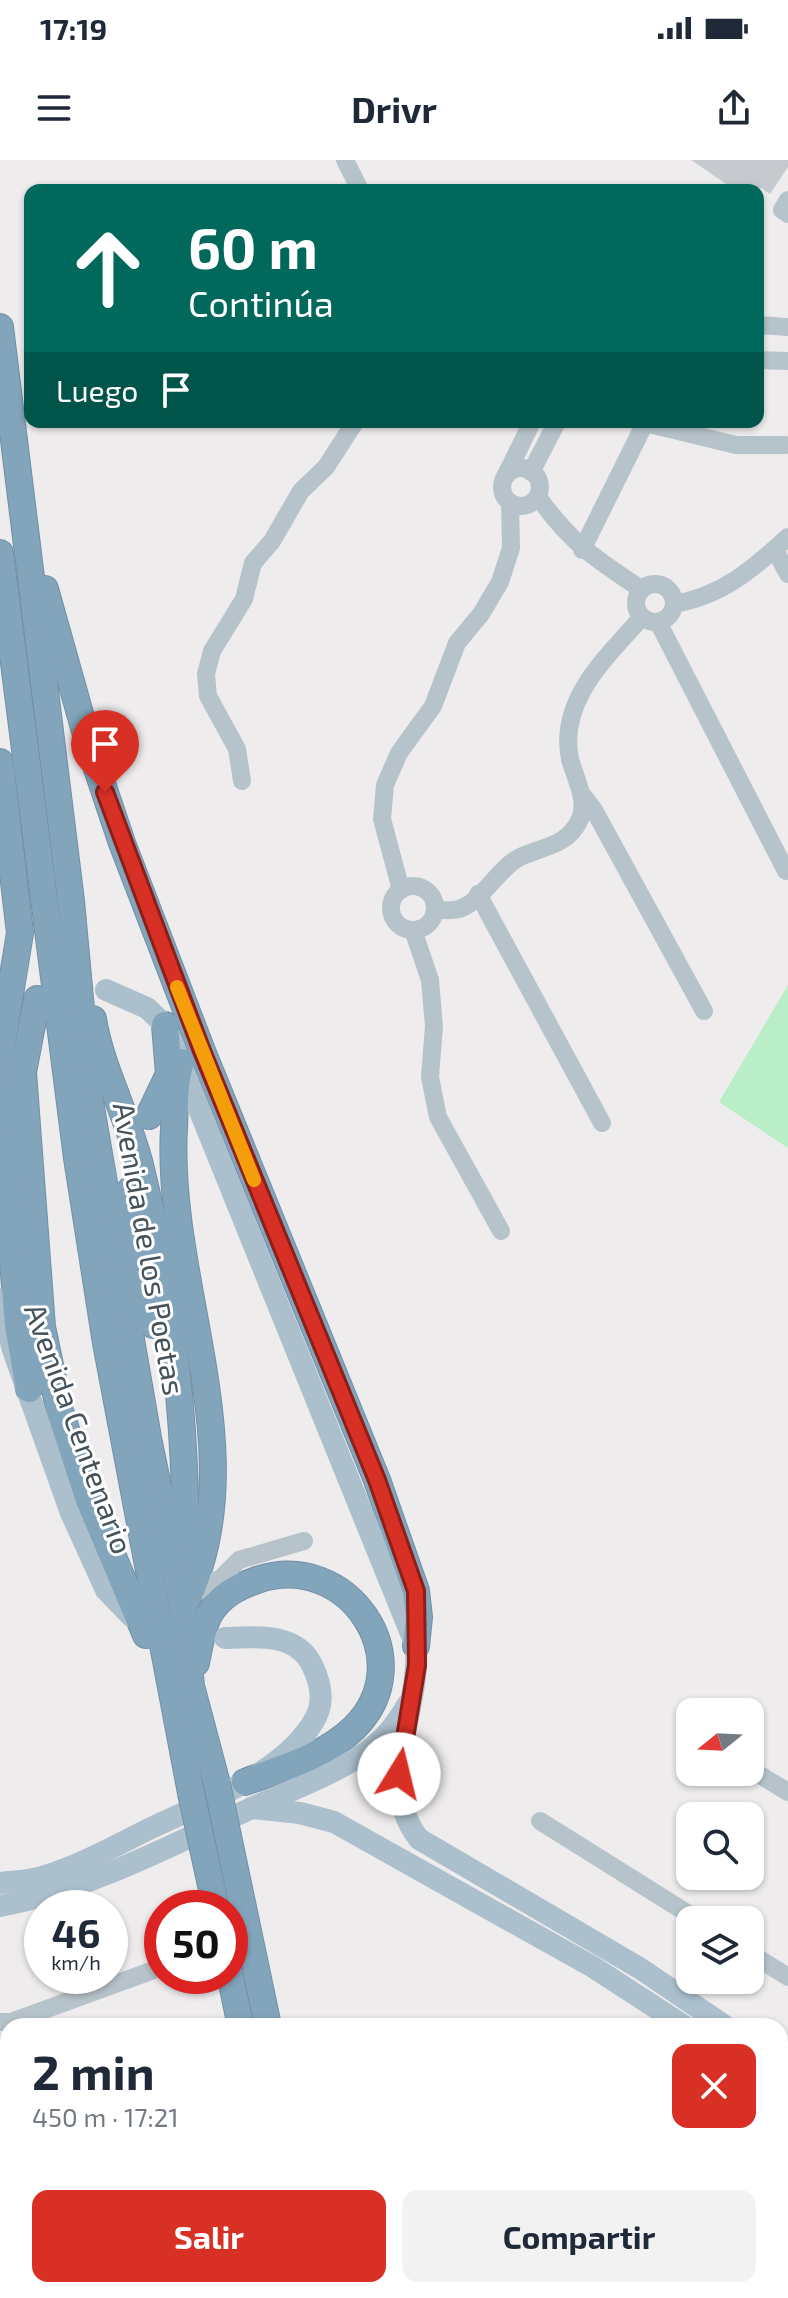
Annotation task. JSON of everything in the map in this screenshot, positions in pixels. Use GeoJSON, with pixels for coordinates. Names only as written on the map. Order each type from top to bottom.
{"type":"FeatureCollection","features":[{"type":"Feature","properties":{"kind":"highway"},"geometry":{"type":"LineString","coordinates":[[0,327],[17,474],[54,628],[122,843],[202,1051],[369,1460],[416,1591],[419,1617],[416,1646]]}},
{"type":"Feature","properties":{"kind":"highway","name":"Avenida de los Poetas"},"geometry":{"type":"LineString","coordinates":[[17,474],[71,901],[89,1096],[151,1424]]}},
{"type":"Feature","properties":{"kind":"highway","name":"Avenida de los Poetas"},"geometry":{"type":"LineString","coordinates":[[0,553],[91,1251],[151,1593],[212,1890]]}},
{"type":"Feature","properties":{"kind":"highway"},"geometry":{"type":"LineString","coordinates":[[0,762],[20,933],[1,1049],[0,1095],[18,1325],[29,1389]]}},
{"type":"Feature","properties":{"kind":"highway"},"geometry":{"type":"LineString","coordinates":[[71,901],[94,1025],[140,1162],[170,1337],[185,1475],[191,1686],[217,1784],[266,2018]]}},
{"type":"Feature","properties":{"kind":"highway"},"geometry":{"type":"LineString","coordinates":[[83,953],[150,1145],[162,1189],[190,1366],[202,1527],[187,1602]]}},
{"type":"Feature","properties":{"kind":"highway"},"geometry":{"type":"LineString","coordinates":[[31,1003],[23,1072],[42,1327],[59,1408],[89,1500],[137,1611],[179,1731]]}},
{"type":"Feature","properties":{"kind":"highway"},"geometry":{"type":"LineString","coordinates":[[149,1116],[169,1074],[165,1025]]}},
{"type":"Feature","properties":{"kind":"highway"},"geometry":{"type":"LineString","coordinates":[[181,1062],[174,1134],[175,1186],[208,1423],[202,1527],[187,1602]]}},
{"type":"Feature","properties":{"kind":"highway"},"geometry":{"type":"LineString","coordinates":[[131,1167],[130,1189],[141,1284],[151,1310],[173,1459],[185,1475]]}},
{"type":"Feature","properties":{"kind":"highway"},"geometry":{"type":"LineString","coordinates":[[141,1284],[136,1305],[151,1424],[173,1539],[171,1550],[187,1602]]}},
{"type":"Feature","properties":{"kind":"highway"},"geometry":{"type":"LineString","coordinates":[[315,1328],[314,1353],[319,1385],[350,1443],[369,1460]]}},
{"type":"Feature","properties":{"kind":"highway"},"geometry":{"type":"LineString","coordinates":[[158,1361],[170,1337]]}},
{"type":"Feature","properties":{"kind":"highway"},"geometry":{"type":"LineString","coordinates":[[190,1366],[196,1377],[208,1423]]}},
{"type":"Feature","properties":{"kind":"highway"},"geometry":{"type":"LineString","coordinates":[[191,1686],[209,1616],[220,1600],[243,1584],[275,1575],[303,1575],[340,1590],[357,1603],[367,1618],[375,1636],[380,1674],[368,1711],[335,1743],[310,1757],[245,1782]]}},
{"type":"Feature","properties":{"kind":"highway"},"geometry":{"type":"LineString","coordinates":[[234,1994],[239,2018]]}},
{"type":"Feature","properties":{"kind":"main road"},"geometry":{"type":"LineString","coordinates":[[106,990],[147,1008],[165,1025],[319,1385],[416,1646],[417,1665],[399,1774],[398,1797],[405,1822],[419,1839],[641,1969],[713,2018]]}},
{"type":"Feature","properties":{"kind":"main road","name":"Avenida Centenario"},"geometry":{"type":"LineString","coordinates":[[1,1308],[49,1455],[83,1539],[106,1590],[131,1616]]}},
{"type":"Feature","properties":{"kind":"main road"},"geometry":{"type":"LineString","coordinates":[[0,1883],[40,1877],[84,1861],[245,1782],[295,1746],[318,1714],[320,1680],[309,1659],[294,1645],[259,1636],[225,1638]]}},
{"type":"Feature","properties":{"kind":"main road"},"geometry":{"type":"LineString","coordinates":[[0,1906],[36,1899],[93,1881],[372,1748],[398,1722],[412,1697]]}},
{"type":"Feature","properties":{"kind":"main road"},"geometry":{"type":"LineString","coordinates":[[251,1808],[300,1813],[334,1822],[593,1967],[672,2018]]}},
{"type":"Feature","properties":{"kind":"main road"},"geometry":{"type":"LineString","coordinates":[[485,1907],[496,1884]]}},
{"type":"Feature","properties":{"kind":"street"},"geometry":{"type":"LineString","coordinates":[[345,160],[357,184]]}},
{"type":"Feature","properties":{"kind":"street"},"geometry":{"type":"LineString","coordinates":[[788,200],[782,210],[788,214]]}},
{"type":"Feature","properties":{"kind":"street"},"geometry":{"type":"LineString","coordinates":[[764,325],[788,327]]}},
{"type":"Feature","properties":{"kind":"street"},"geometry":{"type":"LineString","coordinates":[[764,360],[788,361]]}},
{"type":"Feature","properties":{"kind":"street"},"geometry":{"type":"LineString","coordinates":[[242,781],[237,749],[208,696],[206,674],[212,651],[244,599],[253,563],[272,541],[301,491],[326,467],[351,428]]}},
{"type":"Feature","properties":{"kind":"street"},"geometry":{"type":"LineString","coordinates":[[401,890],[382,819],[385,785],[399,753],[433,706],[457,643],[500,582],[511,548],[510,503],[502,491],[529,428]]}},
{"type":"Feature","properties":{"kind":"street"},"geometry":{"type":"LineString","coordinates":[[531,472],[554,428]]}},
{"type":"Feature","properties":{"kind":"street"},"geometry":{"type":"LineString","coordinates":[[582,550],[643,428]]}},
{"type":"Feature","properties":{"kind":"street"},"geometry":{"type":"LineString","coordinates":[[666,428],[736,445],[785,445]]}},
{"type":"Feature","properties":{"kind":"street"},"geometry":{"type":"LineString","coordinates":[[505,478],[518,469],[531,472],[540,484],[538,497],[528,505],[510,503]]}},
{"type":"Feature","properties":{"kind":"street"},"geometry":{"type":"LineString","coordinates":[[538,497],[565,534],[582,550],[641,589]]}},
{"type":"Feature","properties":{"kind":"street"},"geometry":{"type":"LineString","coordinates":[[674,604],[695,600],[730,586],[782,544],[788,574]]}},
{"type":"Feature","properties":{"kind":"street"},"geometry":{"type":"LineString","coordinates":[[435,910],[460,909],[496,875],[520,858],[549,848],[570,836],[581,815],[581,793],[570,758],[570,716],[586,682],[650,619],[669,615],[674,604],[666,587],[653,583],[641,589],[636,601],[650,619],[786,871]]}},
{"type":"Feature","properties":{"kind":"street"},"geometry":{"type":"LineString","coordinates":[[581,793],[594,810],[704,1011]]}},
{"type":"Feature","properties":{"kind":"street"},"geometry":{"type":"LineString","coordinates":[[408,887],[424,889],[434,902],[435,910],[427,925],[413,930],[405,929],[393,919],[391,903],[401,890],[408,887]]}},
{"type":"Feature","properties":{"kind":"street"},"geometry":{"type":"LineString","coordinates":[[478,894],[602,1123]]}},
{"type":"Feature","properties":{"kind":"street"},"geometry":{"type":"LineString","coordinates":[[413,930],[430,980],[434,1026],[430,1077],[438,1117],[501,1231]]}},
{"type":"Feature","properties":{"kind":"street"},"geometry":{"type":"LineString","coordinates":[[202,1527],[239,1560]]}},
{"type":"Feature","properties":{"kind":"street"},"geometry":{"type":"LineString","coordinates":[[187,1602],[221,1578],[239,1560],[304,1541]]}},
{"type":"Feature","properties":{"kind":"street"},"geometry":{"type":"LineString","coordinates":[[764,1777],[788,1792]]}},
{"type":"Feature","properties":{"kind":"street"},"geometry":{"type":"LineString","coordinates":[[540,1821],[676,1906]]}},
{"type":"Feature","properties":{"kind":"street"},"geometry":{"type":"LineString","coordinates":[[764,1962],[788,1977]]}},
{"type":"Feature","properties":{"kind":"street"},"geometry":{"type":"LineString","coordinates":[[22,2018],[144,1974]]}},
{"type":"Feature","properties":{"kind":"green space"},"geometry":{"type":"Polygon","coordinates":[[[788,985],[788,1148],[719,1102],[788,985]]]}},
{"type":"Feature","properties":{"kind":"building"},"geometry":{"type":"Polygon","coordinates":[[[691,160],[788,160],[788,167],[770,194],[764,190],[764,184],[726,184],[691,160]]]}},
{"type":"Feature","properties":{"kind":"slow traffic"},"geometry":{"type":"LineString","coordinates":[[177,987],[254,1180]]}},
{"type":"Feature","properties":{"kind":"route"},"geometry":{"type":"LineString","coordinates":[[105,792],[202,1051],[377,1480],[416,1591],[419,1617],[417,1665],[399,1774]]}}]}
